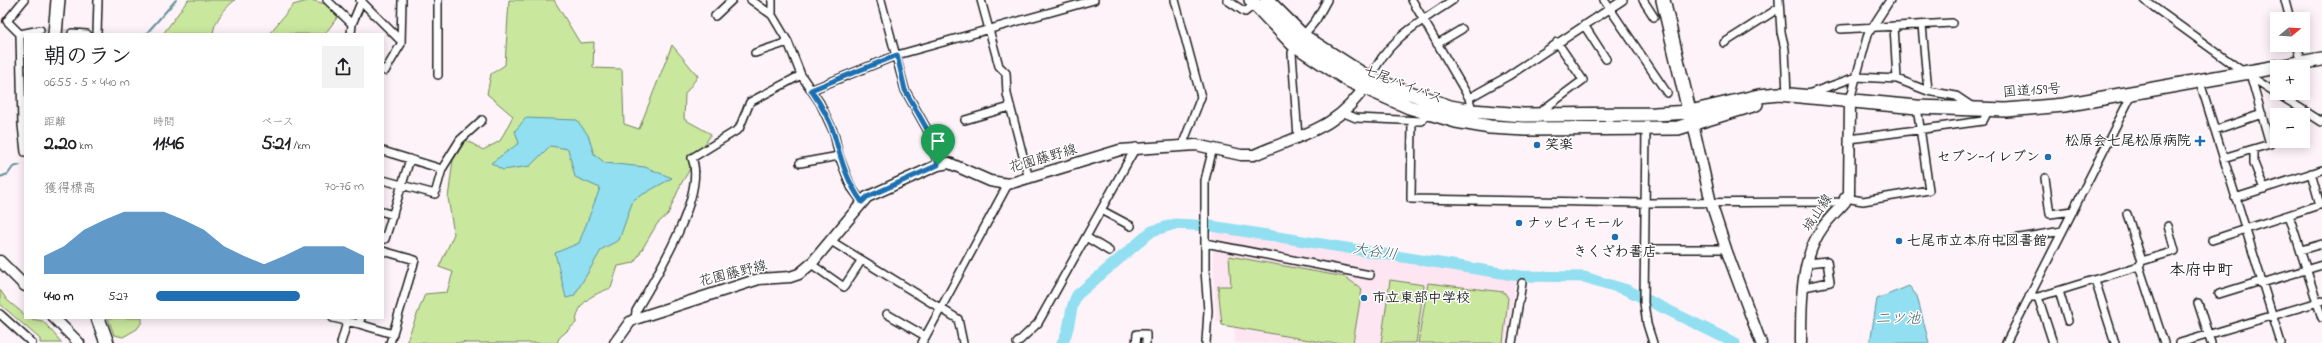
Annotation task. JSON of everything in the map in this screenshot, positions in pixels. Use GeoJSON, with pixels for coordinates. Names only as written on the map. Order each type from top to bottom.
{"type":"FeatureCollection","features":[{"type":"Feature","properties":{"kind":"highway"},"geometry":{"type":"LineString","coordinates":[[55,33],[58,0]]}},
{"type":"Feature","properties":{"kind":"highway"},"geometry":{"type":"LineString","coordinates":[[1663,0],[1691,118]]}},
{"type":"Feature","properties":{"kind":"highway","name":"七尾バイパス"},"geometry":{"type":"LineString","coordinates":[[1258,2],[1299,40],[1367,83],[1426,113],[1490,127],[1577,130],[1678,128],[1691,118]]}},
{"type":"Feature","properties":{"kind":"highway","name":"国道159号"},"geometry":{"type":"LineString","coordinates":[[2310,61],[2322,59]]}},
{"type":"Feature","properties":{"kind":"highway","name":"国道159号"},"geometry":{"type":"LineString","coordinates":[[1691,118],[1759,96],[1787,96],[1917,106],[2006,110],[2064,105],[2248,75],[2270,69]]}},
{"type":"Feature","properties":{"kind":"highway","name":"七尾バイパス"},"geometry":{"type":"LineString","coordinates":[[1367,83],[1443,105],[1472,111],[1544,115],[1634,114],[1691,118]]}},
{"type":"Feature","properties":{"kind":"highway"},"geometry":{"type":"LineString","coordinates":[[98,319],[106,339]]}},
{"type":"Feature","properties":{"kind":"main road","name":"花園藤野線"},"geometry":{"type":"LineString","coordinates":[[635,318],[759,279],[790,277],[799,274],[811,264],[867,197],[938,165],[949,164],[990,181],[1008,184],[1029,179],[1120,150],[1136,147],[1196,145],[1241,155],[1254,154],[1298,138],[1328,124],[1344,113],[1367,83]]}},
{"type":"Feature","properties":{"kind":"main road","name":"城山線"},"geometry":{"type":"LineString","coordinates":[[1801,343],[1801,316],[1804,287],[1812,248],[1822,228],[1849,194],[1850,100]]}},
{"type":"Feature","properties":{"kind":"main road"},"geometry":{"type":"LineString","coordinates":[[1691,118],[1711,203],[1726,249],[1761,343]]}},
{"type":"Feature","properties":{"kind":"main road"},"geometry":{"type":"LineString","coordinates":[[0,261],[24,285]]}},
{"type":"Feature","properties":{"kind":"main road"},"geometry":{"type":"LineString","coordinates":[[615,343],[626,326],[635,318]]}},
{"type":"Feature","properties":{"kind":"main road"},"geometry":{"type":"LineString","coordinates":[[55,319],[79,343]]}},
{"type":"Feature","properties":{"kind":"street"},"geometry":{"type":"LineString","coordinates":[[24,0],[7,21],[20,34],[22,125],[24,143]]}},
{"type":"Feature","properties":{"kind":"street"},"geometry":{"type":"LineString","coordinates":[[97,33],[98,0]]}},
{"type":"Feature","properties":{"kind":"street"},"geometry":{"type":"LineString","coordinates":[[327,0],[352,24]]}},
{"type":"Feature","properties":{"kind":"street"},"geometry":{"type":"LineString","coordinates":[[351,33],[352,24],[361,0],[401,41]]}},
{"type":"Feature","properties":{"kind":"street"},"geometry":{"type":"LineString","coordinates":[[384,70],[385,71],[401,41],[402,0]]}},
{"type":"Feature","properties":{"kind":"street"},"geometry":{"type":"LineString","coordinates":[[438,0],[438,75]]}},
{"type":"Feature","properties":{"kind":"street"},"geometry":{"type":"LineString","coordinates":[[715,16],[732,0]]}},
{"type":"Feature","properties":{"kind":"street"},"geometry":{"type":"LineString","coordinates":[[751,0],[772,15],[788,42],[801,75],[820,103],[834,133],[839,156],[851,187],[862,202]]}},
{"type":"Feature","properties":{"kind":"street"},"geometry":{"type":"LineString","coordinates":[[772,0],[772,15]]}},
{"type":"Feature","properties":{"kind":"street"},"geometry":{"type":"LineString","coordinates":[[881,0],[897,55],[905,90],[928,131],[938,165]]}},
{"type":"Feature","properties":{"kind":"street"},"geometry":{"type":"LineString","coordinates":[[981,0],[999,66],[1006,73],[1007,94],[1029,179]]}},
{"type":"Feature","properties":{"kind":"street"},"geometry":{"type":"LineString","coordinates":[[811,90],[897,55],[1079,2],[1094,0]]}},
{"type":"Feature","properties":{"kind":"street"},"geometry":{"type":"LineString","coordinates":[[1175,0],[1201,97],[1182,146]]}},
{"type":"Feature","properties":{"kind":"street"},"geometry":{"type":"LineString","coordinates":[[1227,0],[1245,12],[1258,2]]}},
{"type":"Feature","properties":{"kind":"street"},"geometry":{"type":"LineString","coordinates":[[1298,138],[1292,53],[1299,40],[1316,20],[1327,0]]}},
{"type":"Feature","properties":{"kind":"street"},"geometry":{"type":"LineString","coordinates":[[1412,0],[1468,98],[1472,111]]}},
{"type":"Feature","properties":{"kind":"street"},"geometry":{"type":"LineString","coordinates":[[1367,83],[1375,67],[1391,44],[1424,19],[1453,0]]}},
{"type":"Feature","properties":{"kind":"street"},"geometry":{"type":"LineString","coordinates":[[1604,0],[1667,93]]}},
{"type":"Feature","properties":{"kind":"street"},"geometry":{"type":"LineString","coordinates":[[1468,98],[1508,76],[1557,42],[1623,0]]}},
{"type":"Feature","properties":{"kind":"street"},"geometry":{"type":"LineString","coordinates":[[1643,0],[1654,17]]}},
{"type":"Feature","properties":{"kind":"street"},"geometry":{"type":"LineString","coordinates":[[1850,100],[1872,27],[1890,0]]}},
{"type":"Feature","properties":{"kind":"street"},"geometry":{"type":"LineString","coordinates":[[2144,0],[2248,75],[2322,122]]}},
{"type":"Feature","properties":{"kind":"street"},"geometry":{"type":"LineString","coordinates":[[2285,0],[2288,12]]}},
{"type":"Feature","properties":{"kind":"street"},"geometry":{"type":"LineString","coordinates":[[1724,43],[1779,4]]}},
{"type":"Feature","properties":{"kind":"street"},"geometry":{"type":"LineString","coordinates":[[1779,4],[1781,32],[1785,48],[1787,96]]}},
{"type":"Feature","properties":{"kind":"street"},"geometry":{"type":"LineString","coordinates":[[1841,29],[1952,23]]}},
{"type":"Feature","properties":{"kind":"street"},"geometry":{"type":"LineString","coordinates":[[1584,25],[1606,59]]}},
{"type":"Feature","properties":{"kind":"street"},"geometry":{"type":"LineString","coordinates":[[1922,25],[1928,91]]}},
{"type":"Feature","properties":{"kind":"street"},"geometry":{"type":"LineString","coordinates":[[1894,26],[1898,78]]}},
{"type":"Feature","properties":{"kind":"street"},"geometry":{"type":"LineString","coordinates":[[1437,44],[1462,29]]}},
{"type":"Feature","properties":{"kind":"street"},"geometry":{"type":"LineString","coordinates":[[25,33],[40,30]]}},
{"type":"Feature","properties":{"kind":"street"},"geometry":{"type":"LineString","coordinates":[[20,34],[24,33]]}},
{"type":"Feature","properties":{"kind":"street"},"geometry":{"type":"LineString","coordinates":[[755,53],[788,42]]}},
{"type":"Feature","properties":{"kind":"street"},"geometry":{"type":"LineString","coordinates":[[1544,115],[1544,109],[1583,80],[1557,42]]}},
{"type":"Feature","properties":{"kind":"street"},"geometry":{"type":"LineString","coordinates":[[635,318],[636,311],[671,252],[677,237],[696,172],[692,158],[739,129],[750,102],[801,75]]}},
{"type":"Feature","properties":{"kind":"street"},"geometry":{"type":"LineString","coordinates":[[2223,158],[2270,144],[2262,114],[2248,75]]}},
{"type":"Feature","properties":{"kind":"street"},"geometry":{"type":"LineString","coordinates":[[1803,97],[1856,77],[1898,78],[1928,91],[1956,96],[1974,108]]}},
{"type":"Feature","properties":{"kind":"street"},"geometry":{"type":"LineString","coordinates":[[2200,82],[2281,343]]}},
{"type":"Feature","properties":{"kind":"street"},"geometry":{"type":"LineString","coordinates":[[2006,343],[2132,94]]}},
{"type":"Feature","properties":{"kind":"street"},"geometry":{"type":"LineString","coordinates":[[1412,121],[1411,199],[1644,203],[1863,201],[1929,190],[1917,106]]}},
{"type":"Feature","properties":{"kind":"street"},"geometry":{"type":"LineString","coordinates":[[965,120],[1010,107]]}},
{"type":"Feature","properties":{"kind":"street"},"geometry":{"type":"LineString","coordinates":[[1850,139],[1920,131],[1983,121],[1989,109]]}},
{"type":"Feature","properties":{"kind":"street"},"geometry":{"type":"LineString","coordinates":[[1344,113],[1356,118],[1412,121],[1422,121],[1426,113]]}},
{"type":"Feature","properties":{"kind":"street"},"geometry":{"type":"LineString","coordinates":[[2214,130],[2262,114]]}},
{"type":"Feature","properties":{"kind":"street"},"geometry":{"type":"LineString","coordinates":[[384,180],[435,194],[442,169],[460,140],[482,120]]}},
{"type":"Feature","properties":{"kind":"street"},"geometry":{"type":"LineString","coordinates":[[1646,128],[1644,203],[1645,298],[1647,324],[1653,343]]}},
{"type":"Feature","properties":{"kind":"street"},"geometry":{"type":"LineString","coordinates":[[1017,343],[1038,323],[1136,147]]}},
{"type":"Feature","properties":{"kind":"street"},"geometry":{"type":"LineString","coordinates":[[1206,343],[1208,311],[1204,225],[1205,180],[1213,148]]}},
{"type":"Feature","properties":{"kind":"street"},"geometry":{"type":"LineString","coordinates":[[2254,149],[2254,163],[2264,189]]}},
{"type":"Feature","properties":{"kind":"street"},"geometry":{"type":"LineString","coordinates":[[384,151],[442,169]]}},
{"type":"Feature","properties":{"kind":"street"},"geometry":{"type":"LineString","coordinates":[[800,163],[839,156]]}},
{"type":"Feature","properties":{"kind":"street"},"geometry":{"type":"LineString","coordinates":[[384,238],[393,215],[410,159]]}},
{"type":"Feature","properties":{"kind":"street"},"geometry":{"type":"LineString","coordinates":[[2235,198],[2322,170]]}},
{"type":"Feature","properties":{"kind":"street"},"geometry":{"type":"LineString","coordinates":[[2212,240],[2321,205],[2311,173]]}},
{"type":"Feature","properties":{"kind":"street"},"geometry":{"type":"LineString","coordinates":[[2045,178],[2050,214],[2073,211]]}},
{"type":"Feature","properties":{"kind":"street"},"geometry":{"type":"LineString","coordinates":[[922,343],[1008,184]]}},
{"type":"Feature","properties":{"kind":"street"},"geometry":{"type":"LineString","coordinates":[[1101,210],[1131,226]]}},
{"type":"Feature","properties":{"kind":"street"},"geometry":{"type":"LineString","coordinates":[[384,212],[393,215]]}},
{"type":"Feature","properties":{"kind":"street"},"geometry":{"type":"LineString","coordinates":[[2127,214],[2140,264],[2164,343]]}},
{"type":"Feature","properties":{"kind":"street"},"geometry":{"type":"LineString","coordinates":[[2289,215],[2307,269],[2320,301],[2322,318]]}},
{"type":"Feature","properties":{"kind":"street"},"geometry":{"type":"LineString","coordinates":[[2029,297],[2038,297],[2095,280],[2175,251],[2168,226]]}},
{"type":"Feature","properties":{"kind":"street"},"geometry":{"type":"LineString","coordinates":[[2001,241],[2062,230]]}},
{"type":"Feature","properties":{"kind":"street"},"geometry":{"type":"LineString","coordinates":[[1086,237],[1109,251]]}},
{"type":"Feature","properties":{"kind":"street"},"geometry":{"type":"LineString","coordinates":[[830,241],[861,261],[941,307],[958,319],[963,343]]}},
{"type":"Feature","properties":{"kind":"street"},"geometry":{"type":"LineString","coordinates":[[1205,243],[1370,275]]}},
{"type":"Feature","properties":{"kind":"street"},"geometry":{"type":"LineString","coordinates":[[2301,250],[2322,244]]}},
{"type":"Feature","properties":{"kind":"street"},"geometry":{"type":"LineString","coordinates":[[1644,249],[1726,249]]}},
{"type":"Feature","properties":{"kind":"street"},"geometry":{"type":"LineString","coordinates":[[384,251],[415,260],[390,343]]}},
{"type":"Feature","properties":{"kind":"street"},"geometry":{"type":"LineString","coordinates":[[811,264],[844,287],[861,261]]}},
{"type":"Feature","properties":{"kind":"street"},"geometry":{"type":"LineString","coordinates":[[1804,287],[1830,282],[1827,261],[1808,263]]}},
{"type":"Feature","properties":{"kind":"street"},"geometry":{"type":"LineString","coordinates":[[2219,294],[2322,265]]}},
{"type":"Feature","properties":{"kind":"street"},"geometry":{"type":"LineString","coordinates":[[2095,280],[2115,343]]}},
{"type":"Feature","properties":{"kind":"street"},"geometry":{"type":"LineString","coordinates":[[1512,343],[1522,283]]}},
{"type":"Feature","properties":{"kind":"street"},"geometry":{"type":"LineString","coordinates":[[2059,291],[2068,321]]}},
{"type":"Feature","properties":{"kind":"street"},"geometry":{"type":"LineString","coordinates":[[2038,297],[2053,343]]}},
{"type":"Feature","properties":{"kind":"street"},"geometry":{"type":"LineString","coordinates":[[2180,343],[2320,301]]}},
{"type":"Feature","properties":{"kind":"street"},"geometry":{"type":"LineString","coordinates":[[2198,303],[2212,343]]}},
{"type":"Feature","properties":{"kind":"street"},"geometry":{"type":"LineString","coordinates":[[0,314],[32,343]]}},
{"type":"Feature","properties":{"kind":"street"},"geometry":{"type":"LineString","coordinates":[[888,314],[926,336]]}},
{"type":"Feature","properties":{"kind":"street"},"geometry":{"type":"LineString","coordinates":[[336,319],[347,322],[360,321],[393,334]]}},
{"type":"Feature","properties":{"kind":"street"},"geometry":{"type":"LineString","coordinates":[[341,343],[347,322]]}},
{"type":"Feature","properties":{"kind":"street"},"geometry":{"type":"LineString","coordinates":[[1136,343],[1137,334],[1146,334],[1146,343]]}},
{"type":"Feature","properties":{"kind":"shaded area","name":"市立東部中学校"},"geometry":{"type":"Polygon","coordinates":[[[1212,228],[1376,257],[1516,275],[1506,343],[1235,343],[1234,324],[1216,322],[1212,228]]]}},
{"type":"Feature","properties":{"kind":"green space"},"geometry":{"type":"Polygon","coordinates":[[[188,0],[235,0],[227,7],[215,24],[213,33],[164,33],[188,0]]]}},
{"type":"Feature","properties":{"kind":"green space"},"geometry":{"type":"Polygon","coordinates":[[[311,0],[333,6],[339,15],[326,33],[270,33],[293,5],[311,0]]]}},
{"type":"Feature","properties":{"kind":"green space"},"geometry":{"type":"Polygon","coordinates":[[[509,0],[554,0],[580,43],[594,42],[593,68],[622,69],[624,124],[639,129],[672,45],[698,76],[685,94],[684,119],[711,134],[681,184],[668,214],[657,224],[634,263],[618,266],[611,288],[592,296],[583,304],[577,315],[576,323],[559,338],[557,343],[465,343],[464,341],[463,343],[406,343],[425,294],[447,292],[453,272],[439,267],[454,234],[448,198],[453,160],[466,140],[483,150],[500,141],[513,116],[487,94],[491,74],[505,65],[509,0]]]}},
{"type":"Feature","properties":{"kind":"green space"},"geometry":{"type":"Polygon","coordinates":[[[1229,256],[1345,277],[1362,289],[1353,343],[1326,343],[1222,325],[1218,286],[1231,286],[1229,256]]]}},
{"type":"Feature","properties":{"kind":"green space"},"geometry":{"type":"Polygon","coordinates":[[[1390,280],[1424,285],[1416,343],[1381,343],[1390,280]]]}},
{"type":"Feature","properties":{"kind":"green space"},"geometry":{"type":"Polygon","coordinates":[[[1428,283],[1504,292],[1508,298],[1503,343],[1418,343],[1428,283]]]}},
{"type":"Feature","properties":{"kind":"green space"},"geometry":{"type":"Polygon","coordinates":[[[0,290],[7,300],[24,314],[24,319],[43,321],[62,343],[40,343],[40,339],[0,304],[0,290]]]}},
{"type":"Feature","properties":{"kind":"green space"},"geometry":{"type":"Polygon","coordinates":[[[108,319],[142,319],[142,322],[137,329],[123,337],[114,335],[108,319]]]}},
{"type":"Feature","properties":{"kind":"water"},"geometry":{"type":"Polygon","coordinates":[[[526,118],[577,120],[588,135],[594,154],[605,163],[645,167],[672,178],[633,200],[619,240],[602,249],[574,296],[566,298],[555,253],[579,243],[600,188],[575,177],[568,149],[550,146],[530,166],[503,170],[491,163],[519,143],[515,131],[526,118]]]}},
{"type":"Feature","properties":{"kind":"water","name":"二ツ池"},"geometry":{"type":"Polygon","coordinates":[[[1909,286],[1917,296],[1929,343],[1870,343],[1877,299],[1909,286]]]}},
{"type":"Feature","properties":{"kind":"waterway"},"geometry":{"type":"LineString","coordinates":[[147,33],[176,0]]}},
{"type":"Feature","properties":{"kind":"waterway"},"geometry":{"type":"LineString","coordinates":[[0,177],[8,174],[13,167],[20,165]]}},
{"type":"Feature","properties":{"kind":"waterway","name":"大谷川"},"geometry":{"type":"LineString","coordinates":[[1062,343],[1077,295],[1152,231],[1175,224],[1211,226],[1520,276],[1584,277],[1627,290],[1735,343]]}},
{"type":"Feature","properties":{"kind":"tunnel"},"geometry":{"type":"LineString","coordinates":[[40,30],[72,33]]}},
{"type":"Feature","properties":{"kind":"place","name":"松原会七尾松原病院"},"geometry":{"type":"Point","coordinates":[2200,141]}},
{"type":"Feature","properties":{"kind":"place","name":"笑楽"},"geometry":{"type":"Point","coordinates":[1537,145]}},
{"type":"Feature","properties":{"kind":"place","name":"セブン-イレブン"},"geometry":{"type":"Point","coordinates":[2048,157]}},
{"type":"Feature","properties":{"kind":"place","name":"ナッピィモール"},"geometry":{"type":"Point","coordinates":[1519,223]}},
{"type":"Feature","properties":{"kind":"place","name":"きくざわ書店"},"geometry":{"type":"Point","coordinates":[1615,237]}},
{"type":"Feature","properties":{"kind":"place","name":"七尾市立本府中図書館"},"geometry":{"type":"Point","coordinates":[1899,241]}},
{"type":"Feature","properties":{"kind":"place","name":"市立東部中学校"},"geometry":{"type":"Point","coordinates":[1364,298]}},
{"type":"Feature","properties":{"kind":"district","name":"本府中町"},"geometry":{"type":"Point","coordinates":[2201,271]}},
{"type":"Feature","properties":{"kind":"route"},"geometry":{"type":"LineString","coordinates":[[897,55],[905,90],[928,131],[931,146],[938,165],[867,197],[862,202],[851,187],[839,156],[834,133],[820,103],[811,90],[897,55]]}}]}
